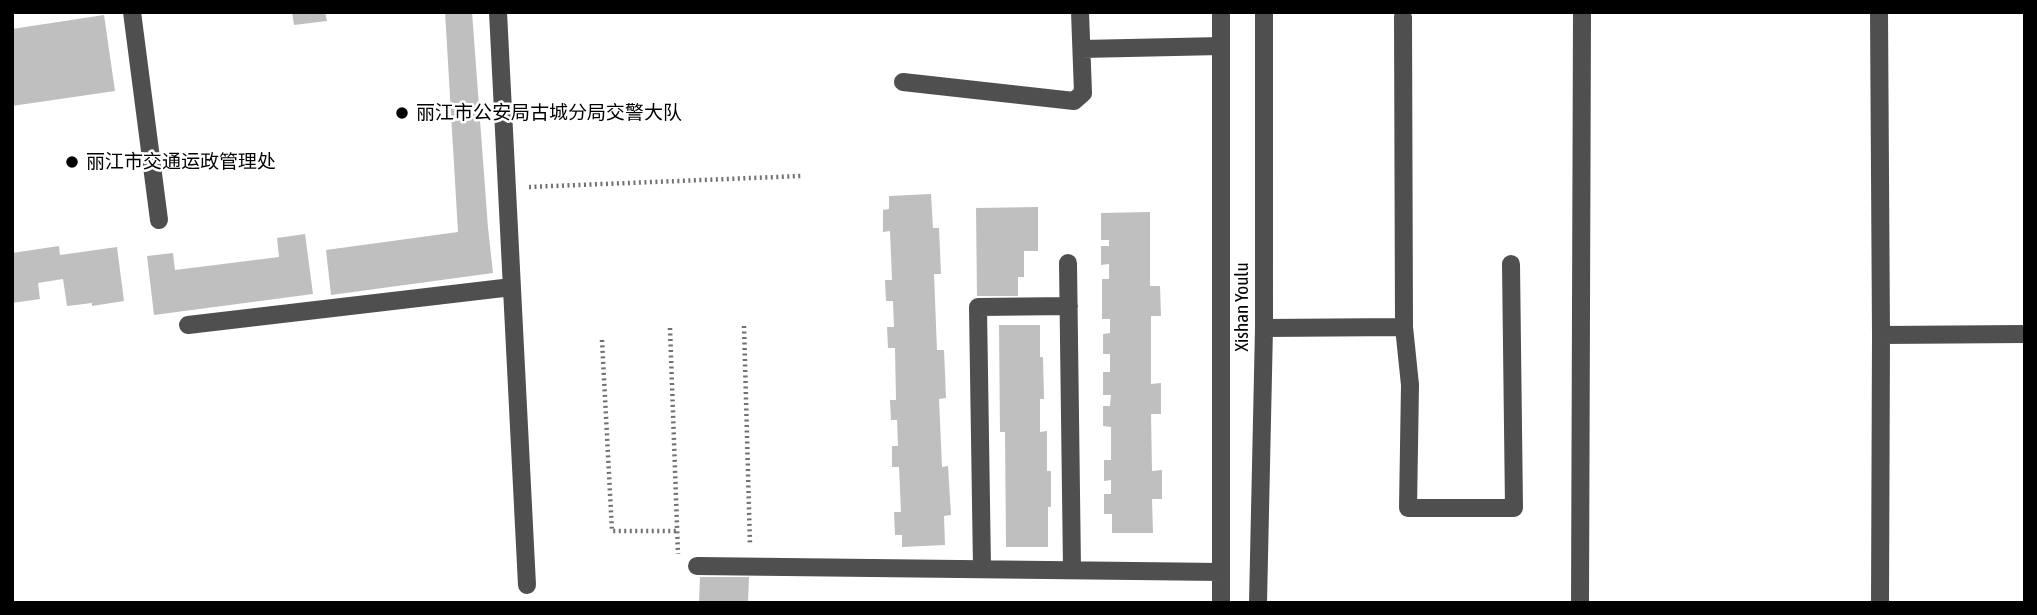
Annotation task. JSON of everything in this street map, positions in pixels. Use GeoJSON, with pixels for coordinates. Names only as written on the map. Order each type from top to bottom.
{"type":"FeatureCollection","features":[{"type":"Feature","properties":{"kind":"street"},"geometry":{"type":"LineString","coordinates":[[132,12],[159,220]]}},
{"type":"Feature","properties":{"kind":"street"},"geometry":{"type":"LineString","coordinates":[[498,12],[527,585]]}},
{"type":"Feature","properties":{"kind":"street"},"geometry":{"type":"LineString","coordinates":[[903,82],[1074,101],[1083,93],[1080,12]]}},
{"type":"Feature","properties":{"kind":"street","name":"Xishan Youlu"},"geometry":{"type":"LineString","coordinates":[[1221,12],[1221,603]]}},
{"type":"Feature","properties":{"kind":"street","name":"Xishan Youlu"},"geometry":{"type":"LineString","coordinates":[[1258,603],[1264,328],[1264,12]]}},
{"type":"Feature","properties":{"kind":"street"},"geometry":{"type":"LineString","coordinates":[[1580,603],[1582,12]]}},
{"type":"Feature","properties":{"kind":"street"},"geometry":{"type":"LineString","coordinates":[[1879,12],[1880,603]]}},
{"type":"Feature","properties":{"kind":"street"},"geometry":{"type":"LineString","coordinates":[[1403,17],[1404,327],[1410,385],[1408,508],[1514,508],[1511,264]]}},
{"type":"Feature","properties":{"kind":"street"},"geometry":{"type":"LineString","coordinates":[[1082,48],[1221,46]]}},
{"type":"Feature","properties":{"kind":"street"},"geometry":{"type":"LineString","coordinates":[[1068,263],[1072,569]]}},
{"type":"Feature","properties":{"kind":"street"},"geometry":{"type":"LineString","coordinates":[[188,325],[512,287]]}},
{"type":"Feature","properties":{"kind":"street"},"geometry":{"type":"LineString","coordinates":[[982,568],[978,307],[1069,306]]}},
{"type":"Feature","properties":{"kind":"street"},"geometry":{"type":"LineString","coordinates":[[1264,328],[1404,327]]}},
{"type":"Feature","properties":{"kind":"street"},"geometry":{"type":"LineString","coordinates":[[1881,335],[2025,334]]}},
{"type":"Feature","properties":{"kind":"street"},"geometry":{"type":"LineString","coordinates":[[696,566],[1221,572]]}},
{"type":"Feature","properties":{"kind":"path"},"geometry":{"type":"LineString","coordinates":[[507,188],[801,176]]}},
{"type":"Feature","properties":{"kind":"path"},"geometry":{"type":"LineString","coordinates":[[744,326],[750,566]]}},
{"type":"Feature","properties":{"kind":"path"},"geometry":{"type":"LineString","coordinates":[[670,328],[678,558],[696,566]]}},
{"type":"Feature","properties":{"kind":"path"},"geometry":{"type":"LineString","coordinates":[[602,340],[612,531],[677,531]]}},
{"type":"Feature","properties":{"kind":"building"},"geometry":{"type":"Polygon","coordinates":[[[292,12],[325,12],[327,21],[294,25],[292,12]]]}},
{"type":"Feature","properties":{"kind":"building"},"geometry":{"type":"Polygon","coordinates":[[[445,12],[472,12],[493,273],[331,295],[326,250],[458,232],[445,12]]]}},
{"type":"Feature","properties":{"kind":"building"},"geometry":{"type":"Polygon","coordinates":[[[104,15],[115,91],[12,106],[12,29],[104,15]]]}},
{"type":"Feature","properties":{"kind":"building"},"geometry":{"type":"Polygon","coordinates":[[[931,194],[933,228],[939,228],[941,274],[934,274],[937,350],[944,350],[946,398],[939,399],[942,467],[948,466],[951,515],[944,516],[945,545],[902,547],[902,535],[895,535],[894,512],[901,512],[899,467],[892,467],[892,446],[898,446],[897,420],[891,420],[890,400],[896,400],[895,348],[888,348],[887,327],[894,327],[893,301],[886,301],[885,280],[892,280],[890,231],[883,232],[883,210],[889,209],[889,196],[931,194]]]}},
{"type":"Feature","properties":{"kind":"building"},"geometry":{"type":"Polygon","coordinates":[[[1038,207],[1038,251],[1024,251],[1024,277],[1018,277],[1018,296],[977,296],[976,208],[1038,207]]]}},
{"type":"Feature","properties":{"kind":"building"},"geometry":{"type":"Polygon","coordinates":[[[1150,212],[1150,286],[1160,286],[1161,316],[1151,316],[1151,384],[1161,383],[1161,414],[1151,414],[1152,471],[1162,470],[1162,499],[1152,499],[1153,533],[1112,533],[1112,514],[1104,514],[1104,494],[1111,494],[1111,480],[1104,481],[1104,460],[1111,460],[1111,427],[1103,426],[1103,406],[1110,406],[1111,395],[1103,395],[1103,372],[1110,372],[1110,354],[1103,354],[1103,334],[1110,333],[1110,319],[1102,319],[1102,279],[1109,279],[1109,264],[1101,265],[1101,246],[1109,246],[1109,240],[1101,240],[1101,213],[1150,212]]]}},
{"type":"Feature","properties":{"kind":"building"},"geometry":{"type":"Polygon","coordinates":[[[305,234],[313,294],[154,315],[147,256],[173,253],[175,270],[279,257],[277,238],[305,234]]]}},
{"type":"Feature","properties":{"kind":"building"},"geometry":{"type":"Polygon","coordinates":[[[59,246],[60,255],[117,247],[124,301],[92,306],[92,303],[67,306],[63,279],[38,283],[40,299],[12,303],[12,253],[59,246]]]}},
{"type":"Feature","properties":{"kind":"building"},"geometry":{"type":"Polygon","coordinates":[[[999,325],[1040,325],[1044,399],[1040,399],[1040,432],[1047,431],[1047,471],[1051,471],[1048,547],[1006,547],[1005,432],[1000,432],[999,325]]]}},
{"type":"Feature","properties":{"kind":"building"},"geometry":{"type":"Polygon","coordinates":[[[700,577],[749,577],[748,603],[699,603],[700,577]]]}},
{"type":"Feature","properties":{"kind":"place","name":"丽江市公安局古城分局交警大队"},"geometry":{"type":"Point","coordinates":[402,113]}},
{"type":"Feature","properties":{"kind":"place","name":"丽江市交通运政管理处"},"geometry":{"type":"Point","coordinates":[72,162]}}]}
